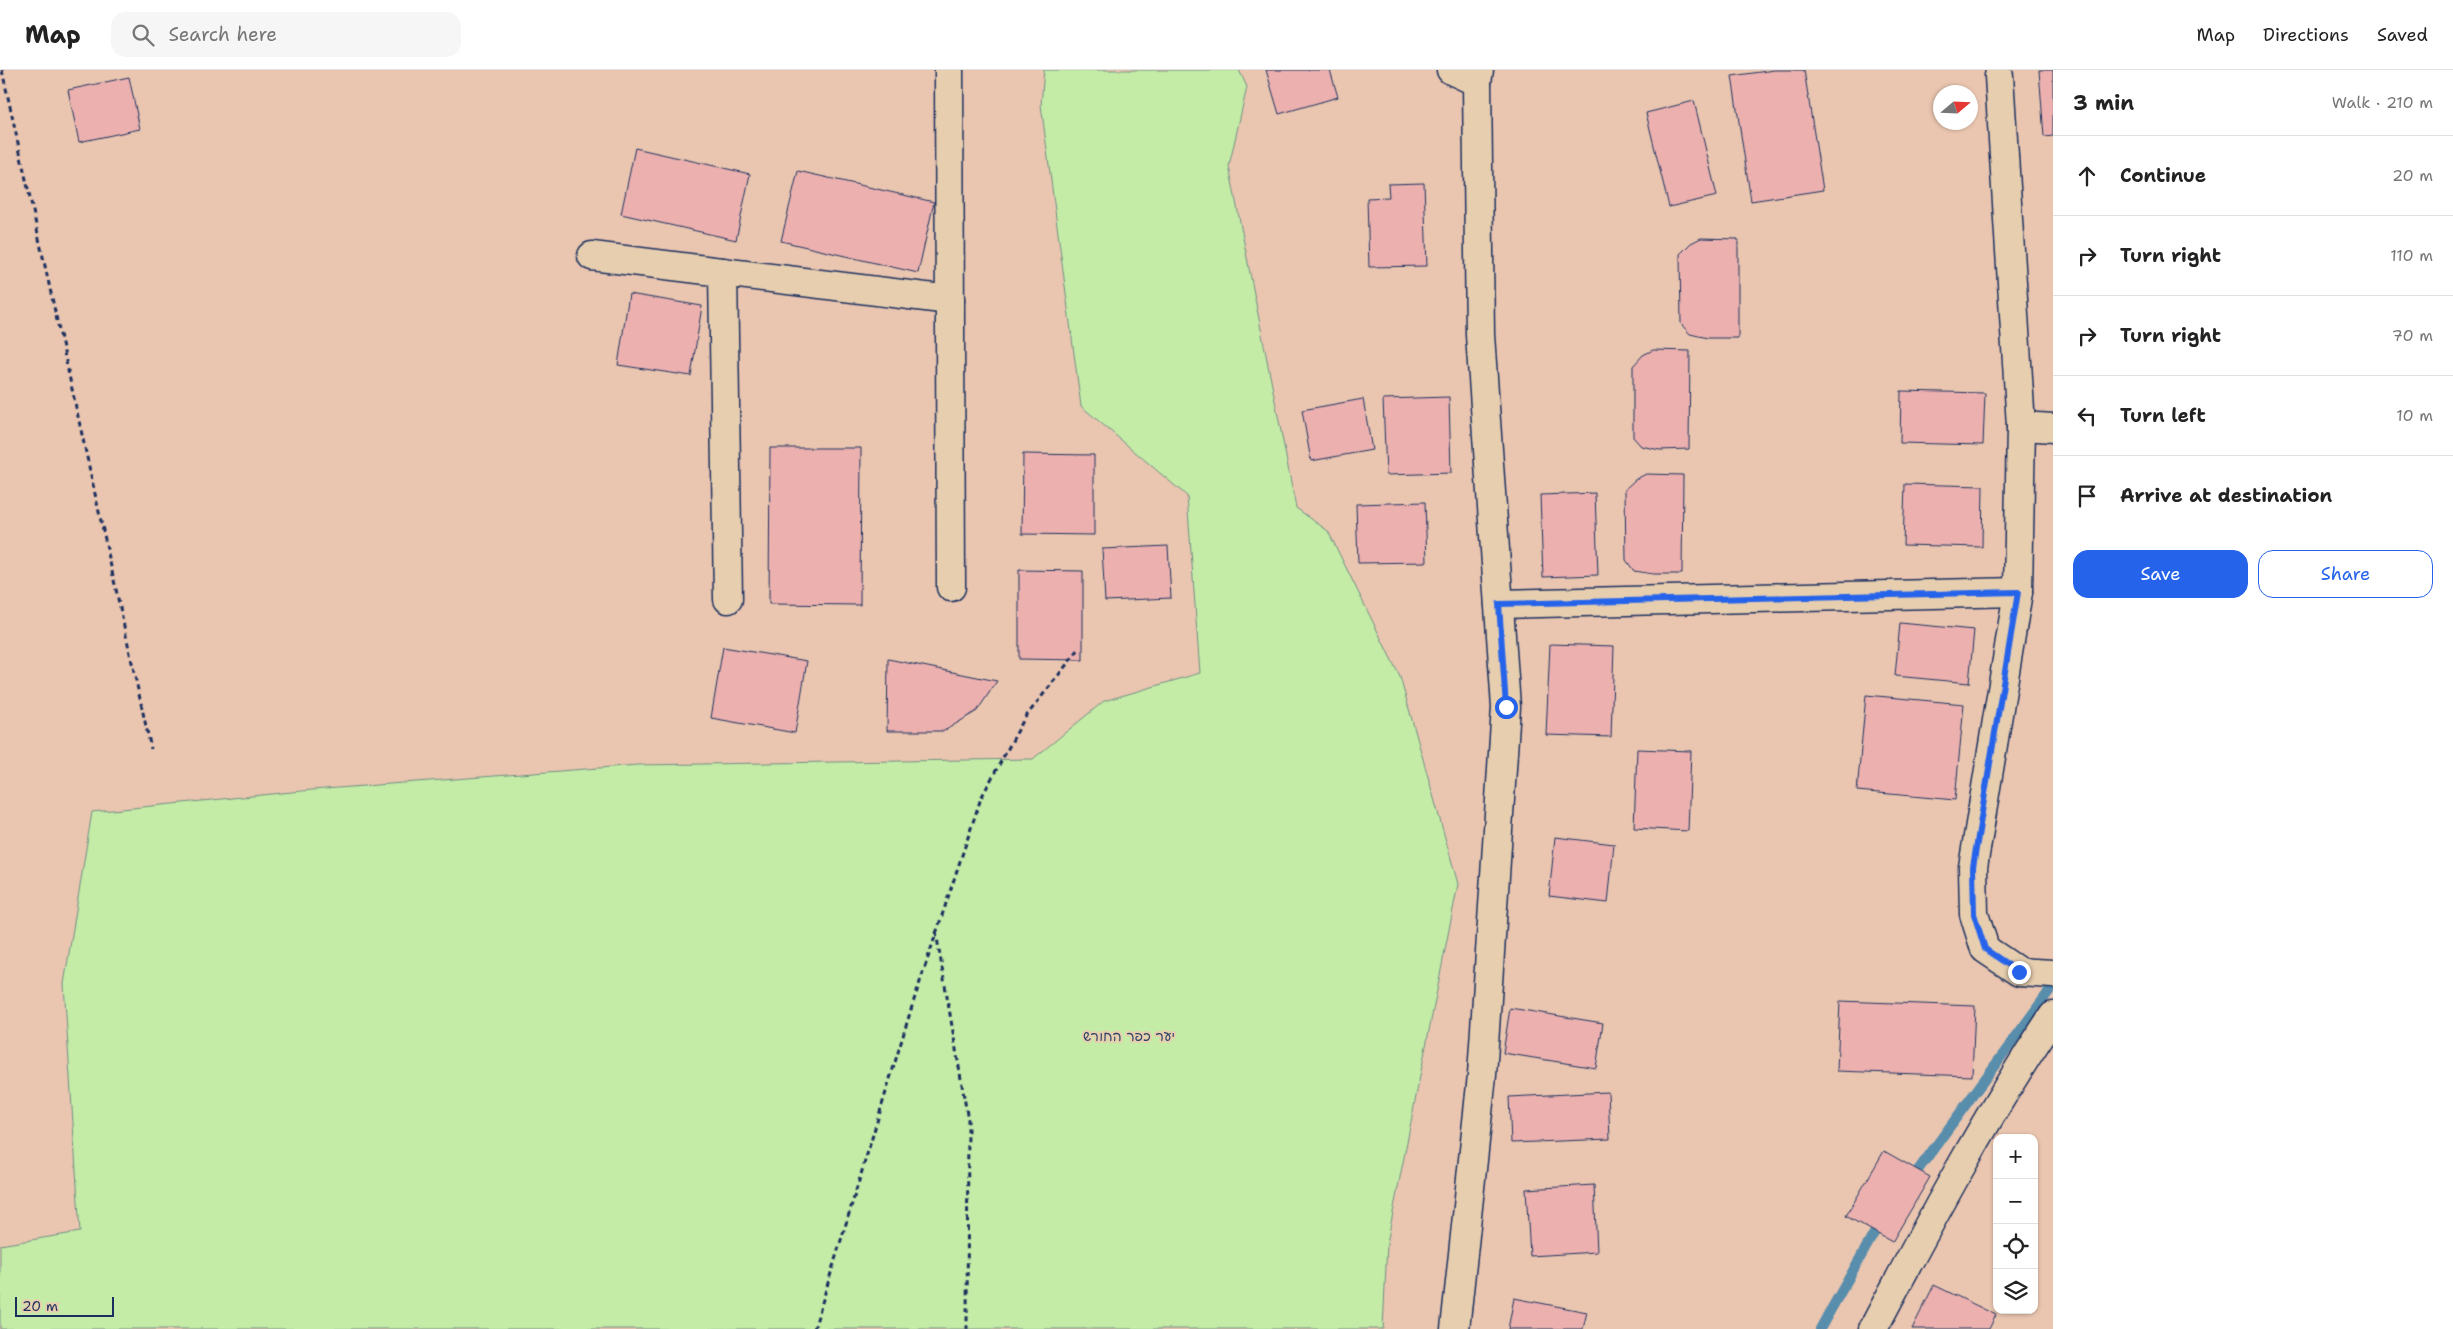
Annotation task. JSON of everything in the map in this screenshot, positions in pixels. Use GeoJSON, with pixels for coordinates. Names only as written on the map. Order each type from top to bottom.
{"type":"FeatureCollection","features":[{"type":"Feature","properties":{"kind":"street"},"geometry":{"type":"LineString","coordinates":[[949,70],[951,587]]}},
{"type":"Feature","properties":{"kind":"street"},"geometry":{"type":"LineString","coordinates":[[1451,70],[1478,76],[1480,335],[1506,707],[1482,1075],[1455,1329]]}},
{"type":"Feature","properties":{"kind":"street"},"geometry":{"type":"LineString","coordinates":[[1999,76],[2021,426],[2018,592],[1973,867],[1974,914],[1985,949],[2019,972],[2053,974]]}},
{"type":"Feature","properties":{"kind":"street"},"geometry":{"type":"LineString","coordinates":[[592,256],[950,300]]}},
{"type":"Feature","properties":{"kind":"street"},"geometry":{"type":"LineString","coordinates":[[722,272],[728,599]]}},
{"type":"Feature","properties":{"kind":"street"},"geometry":{"type":"LineString","coordinates":[[2021,426],[2053,428]]}},
{"type":"Feature","properties":{"kind":"street"},"geometry":{"type":"LineString","coordinates":[[1499,604],[2018,592]]}},
{"type":"Feature","properties":{"kind":"street"},"geometry":{"type":"LineString","coordinates":[[1873,1329],[2019,1067],[2053,1016]]}},
{"type":"Feature","properties":{"kind":"path"},"geometry":{"type":"LineString","coordinates":[[2,70],[150,749]]}},
{"type":"Feature","properties":{"kind":"path"},"geometry":{"type":"LineString","coordinates":[[814,1329],[936,932],[981,798],[1024,719],[1079,649]]}},
{"type":"Feature","properties":{"kind":"path"},"geometry":{"type":"LineString","coordinates":[[936,932],[968,1120],[967,1329]]}},
{"type":"Feature","properties":{"kind":"green space","name":"יער כפר החורש"},"geometry":{"type":"Polygon","coordinates":[[[1044,70],[1239,70],[1247,87],[1229,166],[1296,508],[1328,531],[1400,677],[1458,884],[1387,1243],[1383,1329],[0,1329],[0,1245],[80,1232],[64,984],[92,812],[312,790],[638,765],[1033,759],[1104,701],[1200,673],[1187,496],[1081,406],[1041,105],[1044,70]]]}},
{"type":"Feature","properties":{"kind":"building"},"geometry":{"type":"Polygon","coordinates":[[[1266,70],[1330,70],[1338,97],[1279,114],[1266,70]]]}},
{"type":"Feature","properties":{"kind":"building"},"geometry":{"type":"Polygon","coordinates":[[[1774,70],[1804,70],[1823,190],[1751,201],[1732,76],[1774,70]]]}},
{"type":"Feature","properties":{"kind":"building"},"geometry":{"type":"Polygon","coordinates":[[[2039,70],[2053,70],[2053,136],[2044,137],[2039,70]]]}},
{"type":"Feature","properties":{"kind":"building"},"geometry":{"type":"Polygon","coordinates":[[[129,77],[140,129],[79,142],[68,90],[129,77]]]}},
{"type":"Feature","properties":{"kind":"building"},"geometry":{"type":"Polygon","coordinates":[[[1694,101],[1717,196],[1669,207],[1646,113],[1694,101]]]}},
{"type":"Feature","properties":{"kind":"building"},"geometry":{"type":"Polygon","coordinates":[[[635,148],[750,174],[736,240],[621,214],[635,148]]]}},
{"type":"Feature","properties":{"kind":"building"},"geometry":{"type":"Polygon","coordinates":[[[798,171],[934,202],[918,273],[781,241],[798,171]]]}},
{"type":"Feature","properties":{"kind":"building"},"geometry":{"type":"Polygon","coordinates":[[[1424,183],[1427,266],[1369,267],[1367,198],[1389,197],[1388,184],[1424,183]]]}},
{"type":"Feature","properties":{"kind":"building"},"geometry":{"type":"Polygon","coordinates":[[[1701,238],[1738,239],[1738,338],[1708,338],[1690,334],[1681,324],[1680,254],[1691,243],[1701,238]]]}},
{"type":"Feature","properties":{"kind":"building"},"geometry":{"type":"Polygon","coordinates":[[[629,294],[702,306],[691,376],[618,365],[629,294]]]}},
{"type":"Feature","properties":{"kind":"building"},"geometry":{"type":"Polygon","coordinates":[[[1653,350],[1690,351],[1689,449],[1660,450],[1641,446],[1633,437],[1633,366],[1643,355],[1653,350]]]}},
{"type":"Feature","properties":{"kind":"building"},"geometry":{"type":"Polygon","coordinates":[[[1901,391],[1985,393],[1983,445],[1900,443],[1901,391]]]}},
{"type":"Feature","properties":{"kind":"building"},"geometry":{"type":"Polygon","coordinates":[[[1449,397],[1451,473],[1386,475],[1383,399],[1449,397]]]}},
{"type":"Feature","properties":{"kind":"building"},"geometry":{"type":"Polygon","coordinates":[[[1363,399],[1372,450],[1311,461],[1302,410],[1363,399]]]}},
{"type":"Feature","properties":{"kind":"building"},"geometry":{"type":"Polygon","coordinates":[[[770,448],[861,448],[860,605],[769,604],[770,448]]]}},
{"type":"Feature","properties":{"kind":"building"},"geometry":{"type":"Polygon","coordinates":[[[1023,454],[1094,455],[1094,535],[1022,534],[1023,454]]]}},
{"type":"Feature","properties":{"kind":"building"},"geometry":{"type":"Polygon","coordinates":[[[1646,474],[1683,475],[1682,574],[1653,574],[1634,571],[1626,560],[1625,489],[1636,479],[1646,474]]]}},
{"type":"Feature","properties":{"kind":"building"},"geometry":{"type":"Polygon","coordinates":[[[1905,484],[1983,486],[1982,547],[1903,545],[1905,484]]]}},
{"type":"Feature","properties":{"kind":"building"},"geometry":{"type":"Polygon","coordinates":[[[1595,493],[1598,575],[1543,577],[1540,495],[1595,493]]]}},
{"type":"Feature","properties":{"kind":"building"},"geometry":{"type":"Polygon","coordinates":[[[1425,502],[1427,562],[1358,563],[1356,504],[1425,502]]]}},
{"type":"Feature","properties":{"kind":"building"},"geometry":{"type":"Polygon","coordinates":[[[1168,546],[1171,598],[1105,601],[1102,549],[1168,546]]]}},
{"type":"Feature","properties":{"kind":"building"},"geometry":{"type":"Polygon","coordinates":[[[1019,570],[1083,571],[1083,660],[1019,659],[1019,570]]]}},
{"type":"Feature","properties":{"kind":"building"},"geometry":{"type":"Polygon","coordinates":[[[1900,623],[1974,630],[1969,683],[1895,676],[1900,623]]]}},
{"type":"Feature","properties":{"kind":"building"},"geometry":{"type":"Polygon","coordinates":[[[1550,644],[1614,646],[1611,737],[1546,735],[1550,644]]]}},
{"type":"Feature","properties":{"kind":"building"},"geometry":{"type":"Polygon","coordinates":[[[723,647],[807,661],[795,733],[711,718],[723,647]]]}},
{"type":"Feature","properties":{"kind":"building"},"geometry":{"type":"Polygon","coordinates":[[[888,659],[997,681],[977,711],[944,731],[887,731],[888,659]]]}},
{"type":"Feature","properties":{"kind":"building"},"geometry":{"type":"Polygon","coordinates":[[[1866,695],[1964,704],[1955,800],[1857,791],[1866,695]]]}},
{"type":"Feature","properties":{"kind":"building"},"geometry":{"type":"Polygon","coordinates":[[[1637,749],[1691,751],[1688,831],[1634,828],[1637,749]]]}},
{"type":"Feature","properties":{"kind":"building"},"geometry":{"type":"Polygon","coordinates":[[[1555,837],[1614,844],[1608,903],[1549,896],[1555,837]]]}},
{"type":"Feature","properties":{"kind":"building"},"geometry":{"type":"Polygon","coordinates":[[[1840,1001],[1975,1006],[1972,1076],[1837,1071],[1840,1001]]]}},
{"type":"Feature","properties":{"kind":"building"},"geometry":{"type":"Polygon","coordinates":[[[1510,1008],[1603,1023],[1596,1068],[1503,1053],[1510,1008]]]}},
{"type":"Feature","properties":{"kind":"building"},"geometry":{"type":"Polygon","coordinates":[[[1608,1092],[1610,1139],[1511,1143],[1509,1097],[1608,1092]]]}},
{"type":"Feature","properties":{"kind":"building"},"geometry":{"type":"Polygon","coordinates":[[[1884,1151],[1930,1177],[1892,1242],[1846,1216],[1884,1151]]]}},
{"type":"Feature","properties":{"kind":"building"},"geometry":{"type":"Polygon","coordinates":[[[1594,1185],[1597,1252],[1530,1256],[1526,1189],[1594,1185]]]}},
{"type":"Feature","properties":{"kind":"building"},"geometry":{"type":"Polygon","coordinates":[[[1934,1285],[1996,1315],[1989,1329],[1912,1329],[1934,1285]]]}},
{"type":"Feature","properties":{"kind":"building"},"geometry":{"type":"Polygon","coordinates":[[[1514,1298],[1587,1312],[1583,1329],[1508,1329],[1514,1298]]]}},
{"type":"Feature","properties":{"kind":"waterway"},"geometry":{"type":"LineString","coordinates":[[1910,1181],[2053,986]]}},
{"type":"Feature","properties":{"kind":"waterway"},"geometry":{"type":"LineString","coordinates":[[1820,1329],[1881,1221]]}},
{"type":"Feature","properties":{"kind":"route"},"geometry":{"type":"LineString","coordinates":[[1506,707],[1499,604],[2018,592],[1973,867],[1974,914],[1985,949],[2019,972]]}}]}
